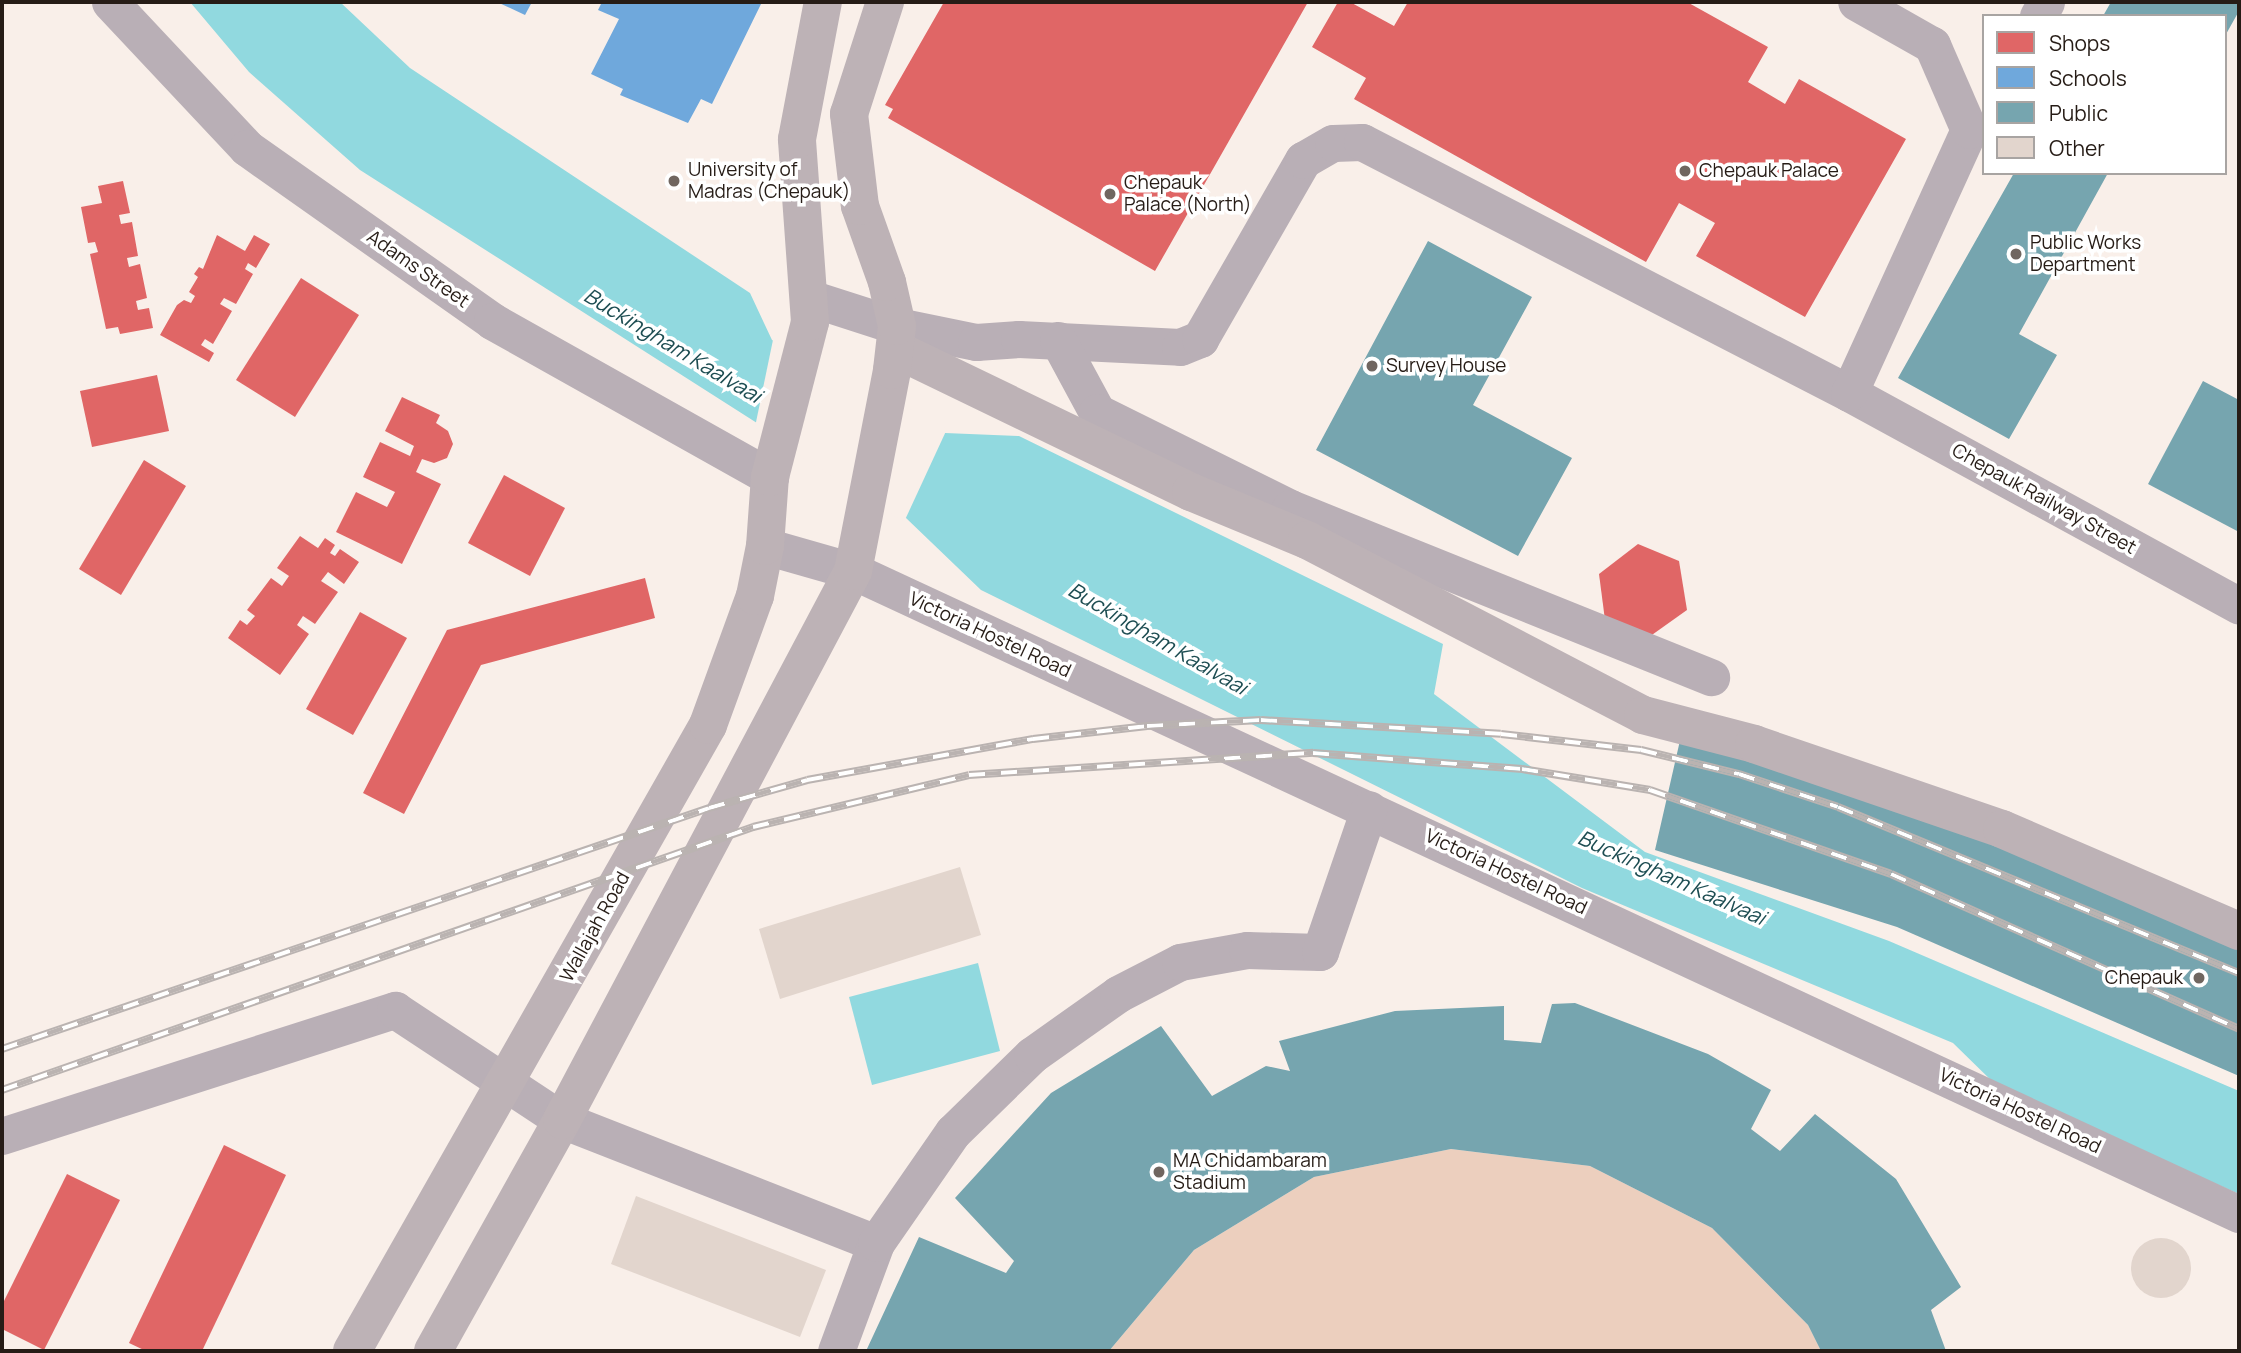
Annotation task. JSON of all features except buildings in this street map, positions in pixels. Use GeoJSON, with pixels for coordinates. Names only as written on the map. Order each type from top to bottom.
{"type":"FeatureCollection","features":[{"type":"Feature","properties":{"kind":"main road"},"geometry":{"type":"LineString","coordinates":[[810,310],[796,139],[823,2]]}},
{"type":"Feature","properties":{"kind":"main road"},"geometry":{"type":"LineString","coordinates":[[433,1351],[562,1120],[853,572],[895,349],[887,282],[860,206],[849,114],[885,2]]}},
{"type":"Feature","properties":{"kind":"main road","name":"Wallajah Road"},"geometry":{"type":"LineString","coordinates":[[352,1351],[507,1083],[708,725],[755,596],[765,546],[770,477],[810,310]]}},
{"type":"Feature","properties":{"kind":"main road"},"geometry":{"type":"LineString","coordinates":[[895,349],[1191,492],[1307,540],[1643,715],[1754,744],[2002,829],[2239,931]]}},
{"type":"Feature","properties":{"kind":"street","name":"Adams Street"},"geometry":{"type":"LineString","coordinates":[[110,2],[247,148],[492,321],[770,477]]}},
{"type":"Feature","properties":{"kind":"street"},"geometry":{"type":"LineString","coordinates":[[1849,393],[1977,118],[1932,45],[1856,2]]}},
{"type":"Feature","properties":{"kind":"street","name":"Chepauk Railway Street"},"geometry":{"type":"LineString","coordinates":[[810,310],[895,349],[976,342],[1058,340],[1180,347],[1200,339],[1303,160],[1333,143],[1362,142],[1849,393],[2239,606]]}},
{"type":"Feature","properties":{"kind":"street"},"geometry":{"type":"LineString","coordinates":[[1058,340],[1097,412],[1290,508],[1711,677]]}},
{"type":"Feature","properties":{"kind":"street","name":"Victoria Hostel Road"},"geometry":{"type":"LineString","coordinates":[[765,546],[853,572],[1369,808],[2239,1214]]}},
{"type":"Feature","properties":{"kind":"street"},"geometry":{"type":"LineString","coordinates":[[836,1351],[876,1242],[953,1132],[1032,1055],[1118,994],[1180,962],[1247,950],[1320,952],[1369,808]]}},
{"type":"Feature","properties":{"kind":"street"},"geometry":{"type":"LineString","coordinates":[[2,1136],[395,1010],[562,1120],[876,1242]]}},
{"type":"Feature","properties":{"kind":"shaded area"},"geometry":{"type":"Polygon","coordinates":[[[1451,1149],[1590,1166],[1712,1228],[1808,1325],[1821,1351],[1109,1351],[1194,1250],[1314,1177],[1451,1149]]]}},
{"type":"Feature","properties":{"kind":"water","name":"Buckingham Kaalvaai"},"geometry":{"type":"Polygon","coordinates":[[[190,2],[340,2],[410,68],[750,293],[772,340],[945,433],[1019,436],[1443,644],[1434,694],[1645,852],[1889,941],[2239,1091],[2239,1194],[1999,1088],[1953,1043],[1582,888],[981,590],[906,518],[360,170],[249,72],[190,2]]]}},
{"type":"Feature","properties":{"kind":"water"},"geometry":{"type":"Polygon","coordinates":[[[978,963],[1000,1051],[872,1085],[849,997],[978,963]]]}},
{"type":"Feature","properties":{"kind":"pier"},"geometry":{"type":"Polygon","coordinates":[[[774,335],[947,429],[904,522],[755,427],[774,335]]]}},
{"type":"Feature","properties":{"kind":"railway"},"geometry":{"type":"LineString","coordinates":[[2,1049],[709,808],[807,780],[1033,739],[1147,726],[1261,720],[1501,734],[1641,750],[1739,774],[1838,807],[2239,973]]}},
{"type":"Feature","properties":{"kind":"railway"},"geometry":{"type":"LineString","coordinates":[[2,1090],[753,827],[969,775],[1313,753],[1522,769],[1650,790],[1891,874],[2239,1029]]}},
{"type":"Feature","properties":{"kind":"place","name":"Chepauk Palace"},"geometry":{"type":"Point","coordinates":[1685,171]}},
{"type":"Feature","properties":{"kind":"place","name":"University of Madras (Chepauk)"},"geometry":{"type":"Point","coordinates":[674,181]}},
{"type":"Feature","properties":{"kind":"place","name":"Chepauk Palace (North)"},"geometry":{"type":"Point","coordinates":[1110,194]}},
{"type":"Feature","properties":{"kind":"place","name":"Public Works Department"},"geometry":{"type":"Point","coordinates":[2016,254]}},
{"type":"Feature","properties":{"kind":"place","name":"Survey House"},"geometry":{"type":"Point","coordinates":[1372,366]}},
{"type":"Feature","properties":{"kind":"place","name":"Chepauk"},"geometry":{"type":"Point","coordinates":[2199,978]}},
{"type":"Feature","properties":{"kind":"place","name":"MA Chidambaram Stadium"},"geometry":{"type":"Point","coordinates":[1159,1172]}}]}
